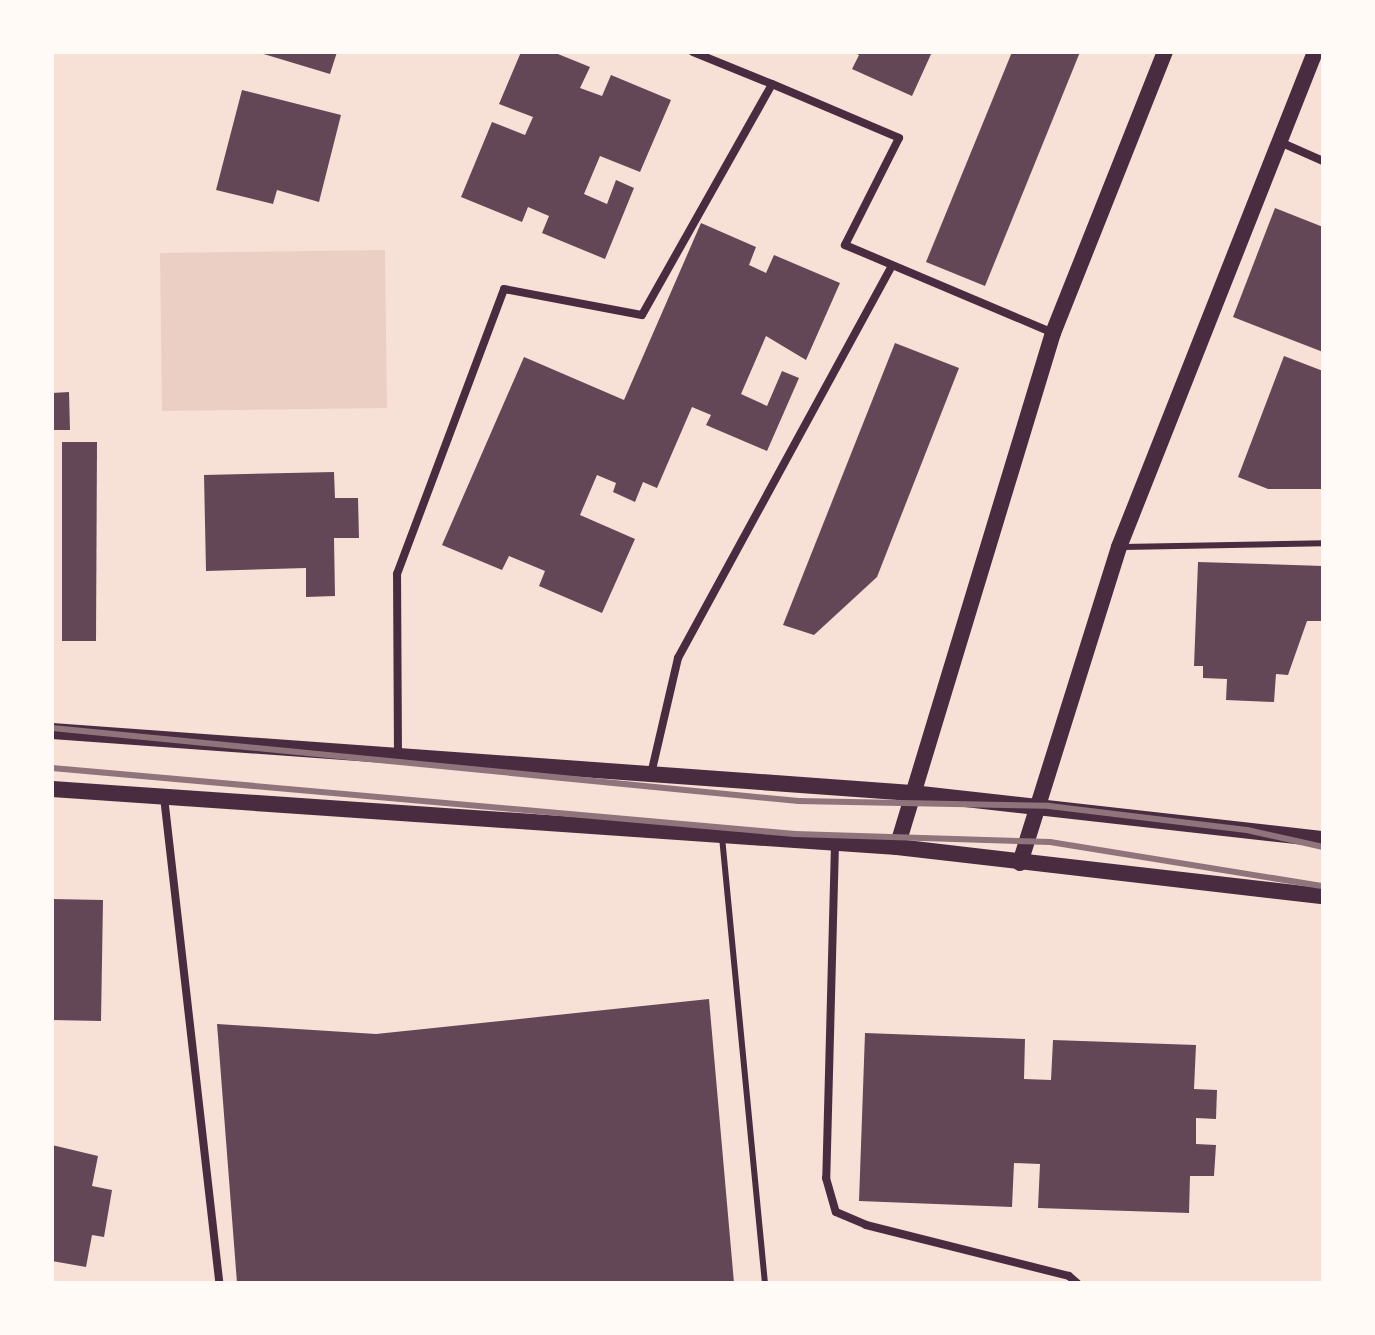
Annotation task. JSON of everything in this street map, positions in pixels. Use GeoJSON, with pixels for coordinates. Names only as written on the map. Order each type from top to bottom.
{"type":"FeatureCollection","features":[{"type":"Feature","properties":{"kind":"main road"},"geometry":{"type":"LineString","coordinates":[[897,847],[1053,333],[1165,52]]}},
{"type":"Feature","properties":{"kind":"main road"},"geometry":{"type":"LineString","coordinates":[[1020,863],[1119,547],[1315,52]]}},
{"type":"Feature","properties":{"kind":"main road"},"geometry":{"type":"LineString","coordinates":[[52,731],[398,759],[912,793],[1323,839]]}},
{"type":"Feature","properties":{"kind":"main road"},"geometry":{"type":"LineString","coordinates":[[52,789],[897,847],[1323,896]]}},
{"type":"Feature","properties":{"kind":"street"},"geometry":{"type":"LineString","coordinates":[[693,52],[899,138],[845,245],[1053,333]]}},
{"type":"Feature","properties":{"kind":"street"},"geometry":{"type":"LineString","coordinates":[[398,759],[397,574],[504,289],[642,315],[772,84]]}},
{"type":"Feature","properties":{"kind":"street"},"geometry":{"type":"LineString","coordinates":[[1279,141],[1323,161]]}},
{"type":"Feature","properties":{"kind":"street"},"geometry":{"type":"LineString","coordinates":[[651,777],[678,658],[892,265]]}},
{"type":"Feature","properties":{"kind":"street"},"geometry":{"type":"LineString","coordinates":[[164,797],[219,1283]]}},
{"type":"Feature","properties":{"kind":"street"},"geometry":{"type":"LineString","coordinates":[[835,844],[826,1178],[836,1212],[866,1225],[1077,1283]]}},
{"type":"Feature","properties":{"kind":"lane"},"geometry":{"type":"LineString","coordinates":[[1119,547],[1323,543]]}},
{"type":"Feature","properties":{"kind":"lane"},"geometry":{"type":"LineString","coordinates":[[722,837],[765,1283]]}},
{"type":"Feature","properties":{"kind":"shaded area"},"geometry":{"type":"Polygon","coordinates":[[[385,250],[387,408],[162,411],[160,253],[385,250]]]}},
{"type":"Feature","properties":{"kind":"building"},"geometry":{"type":"Polygon","coordinates":[[[257,52],[337,52],[330,74],[257,52]]]}},
{"type":"Feature","properties":{"kind":"building"},"geometry":{"type":"Polygon","coordinates":[[[521,52],[553,52],[590,67],[580,88],[602,96],[611,75],[671,100],[640,172],[600,156],[584,194],[607,204],[616,180],[634,188],[605,259],[542,233],[549,216],[528,207],[522,222],[461,197],[492,122],[525,135],[533,117],[499,104],[521,52]]]}},
{"type":"Feature","properties":{"kind":"building"},"geometry":{"type":"Polygon","coordinates":[[[853,52],[932,52],[912,96],[852,69],[859,55],[853,52]]]}},
{"type":"Feature","properties":{"kind":"building"},"geometry":{"type":"Polygon","coordinates":[[[1012,52],[1080,52],[985,286],[926,262],[1012,52]]]}},
{"type":"Feature","properties":{"kind":"building"},"geometry":{"type":"Polygon","coordinates":[[[242,90],[341,115],[319,202],[277,190],[273,204],[216,190],[242,90]]]}},
{"type":"Feature","properties":{"kind":"building"},"geometry":{"type":"Polygon","coordinates":[[[1275,208],[1323,227],[1323,352],[1233,317],[1275,208]]]}},
{"type":"Feature","properties":{"kind":"building"},"geometry":{"type":"Polygon","coordinates":[[[701,223],[756,247],[749,265],[766,273],[774,255],[840,283],[806,360],[766,336],[741,394],[767,406],[782,371],[799,378],[767,451],[706,425],[711,415],[692,407],[657,488],[643,482],[635,502],[613,492],[616,483],[597,475],[580,515],[635,539],[602,613],[539,586],[545,571],[509,556],[502,570],[442,545],[524,357],[624,400],[701,223]]]}},
{"type":"Feature","properties":{"kind":"building"},"geometry":{"type":"Polygon","coordinates":[[[895,343],[959,368],[877,577],[814,635],[783,625],[895,343]]]}},
{"type":"Feature","properties":{"kind":"building"},"geometry":{"type":"Polygon","coordinates":[[[1284,356],[1323,371],[1323,489],[1268,489],[1238,477],[1284,356]]]}},
{"type":"Feature","properties":{"kind":"building"},"geometry":{"type":"Polygon","coordinates":[[[69,392],[70,430],[52,430],[52,393],[69,392]]]}},
{"type":"Feature","properties":{"kind":"building"},"geometry":{"type":"Polygon","coordinates":[[[62,442],[97,442],[96,641],[62,641],[62,442]]]}},
{"type":"Feature","properties":{"kind":"building"},"geometry":{"type":"Polygon","coordinates":[[[334,472],[335,498],[358,498],[359,538],[334,538],[335,596],[306,597],[306,568],[206,571],[204,475],[334,472]]]}},
{"type":"Feature","properties":{"kind":"building"},"geometry":{"type":"Polygon","coordinates":[[[1198,562],[1323,566],[1323,621],[1307,621],[1288,675],[1276,674],[1274,702],[1226,700],[1227,679],[1203,678],[1203,666],[1194,666],[1198,562]]]}},
{"type":"Feature","properties":{"kind":"building"},"geometry":{"type":"Polygon","coordinates":[[[52,899],[103,900],[101,1021],[52,1020],[52,899]]]}},
{"type":"Feature","properties":{"kind":"building"},"geometry":{"type":"Polygon","coordinates":[[[709,999],[734,1283],[237,1283],[217,1024],[376,1034],[709,999]]]}},
{"type":"Feature","properties":{"kind":"building"},"geometry":{"type":"Polygon","coordinates":[[[865,1033],[1025,1039],[1024,1079],[1051,1080],[1053,1040],[1196,1045],[1194,1089],[1217,1090],[1216,1119],[1196,1118],[1196,1144],[1216,1145],[1214,1176],[1190,1176],[1189,1213],[1038,1208],[1040,1164],[1014,1163],[1012,1207],[859,1201],[865,1033]]]}},
{"type":"Feature","properties":{"kind":"building"},"geometry":{"type":"Polygon","coordinates":[[[52,1145],[98,1156],[92,1186],[112,1190],[104,1237],[92,1235],[86,1267],[52,1261],[52,1145]]]}},
{"type":"Feature","properties":{"kind":"railway"},"geometry":{"type":"LineString","coordinates":[[52,728],[798,801],[1049,806],[1247,830],[1323,847]]}},
{"type":"Feature","properties":{"kind":"railway"},"geometry":{"type":"LineString","coordinates":[[52,768],[795,834],[1050,842],[1323,886]]}}]}
